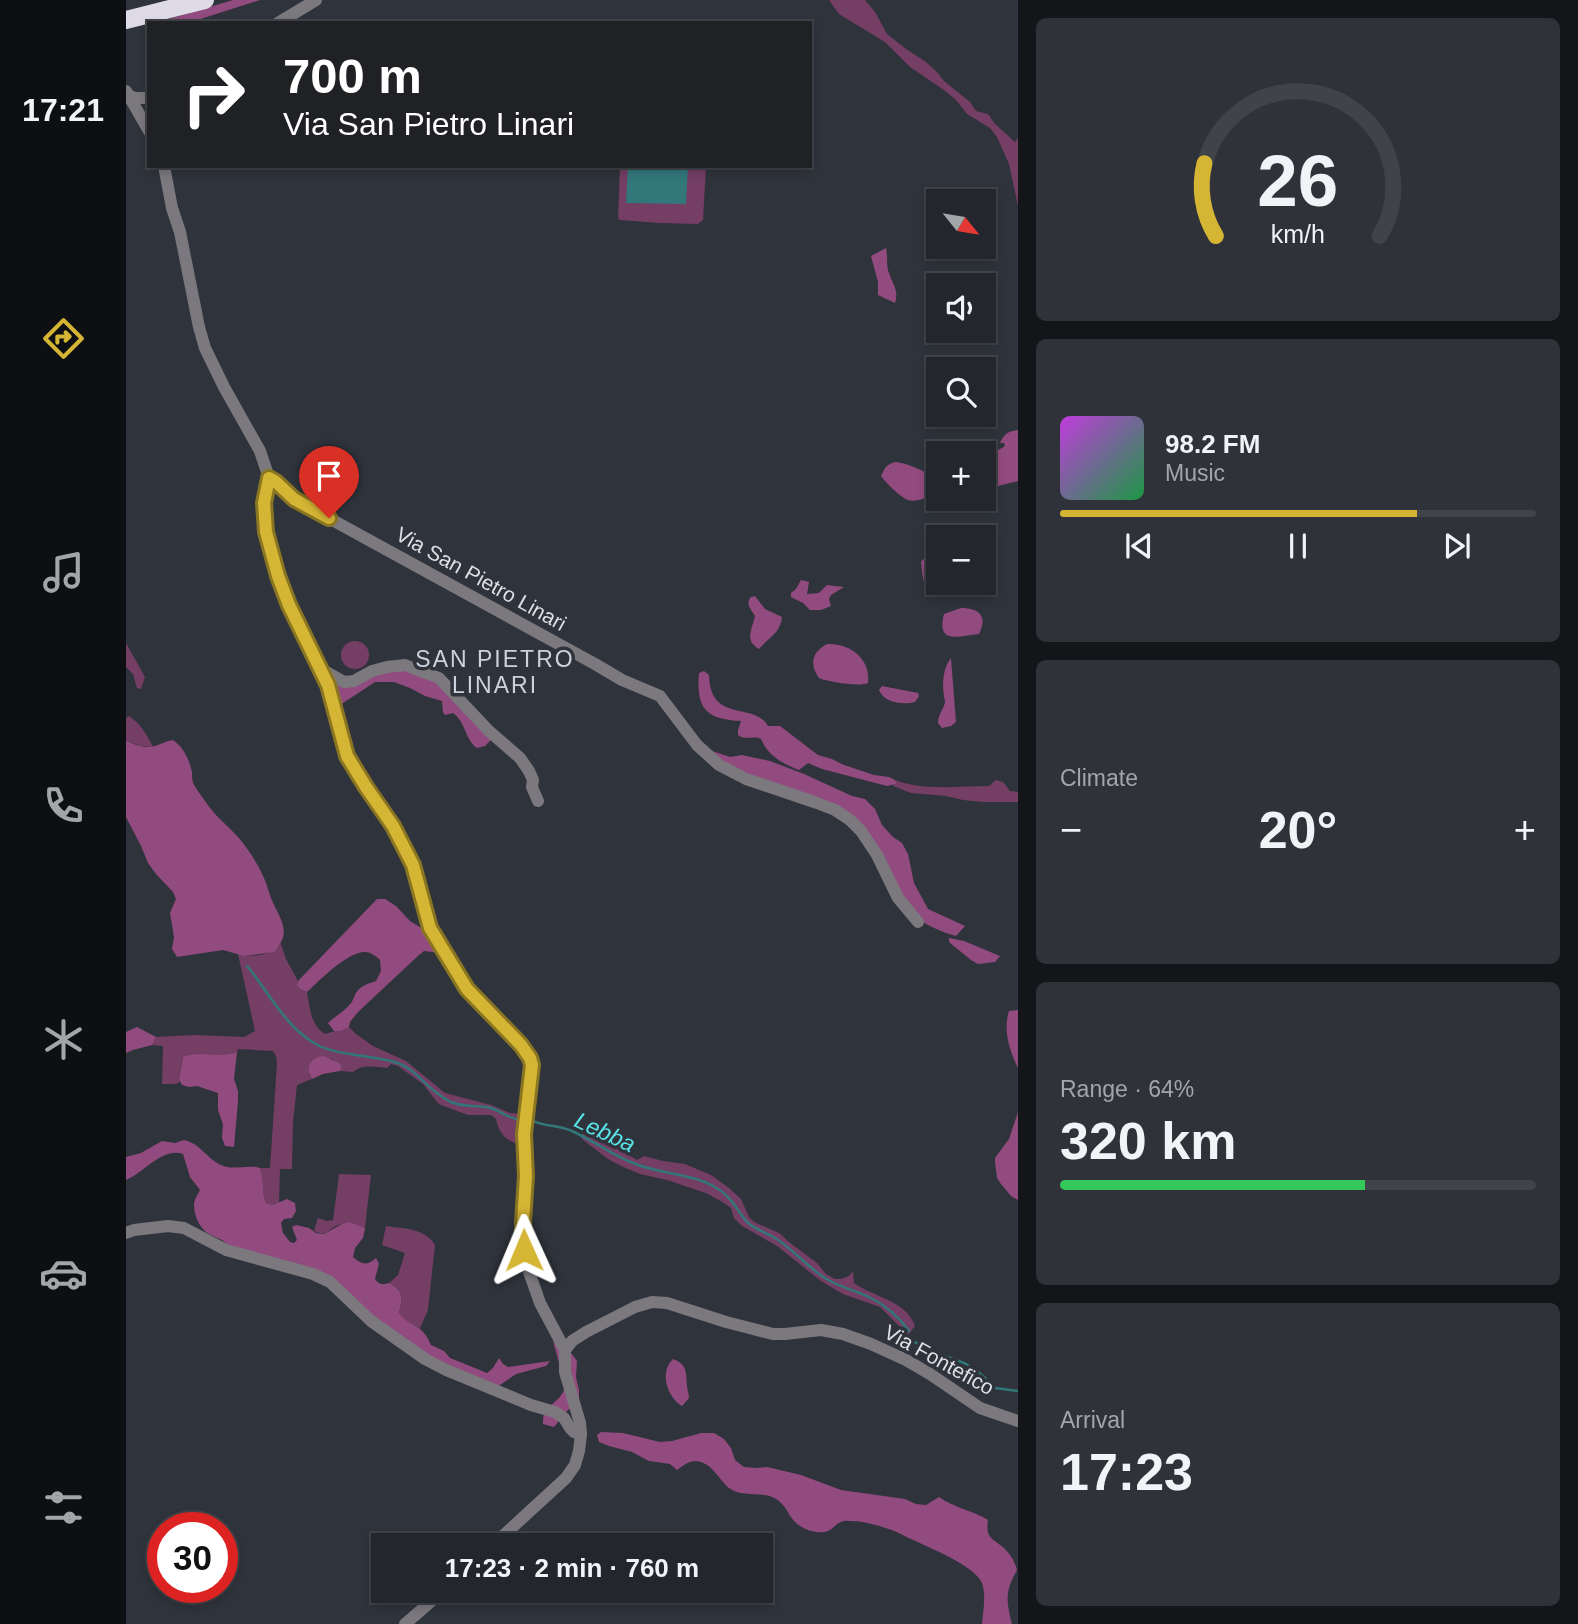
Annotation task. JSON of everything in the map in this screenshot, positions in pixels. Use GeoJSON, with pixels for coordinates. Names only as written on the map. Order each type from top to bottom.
{"type":"FeatureCollection","features":[{"type":"Feature","properties":{"kind":"highway"},"geometry":{"type":"LineString","coordinates":[[126,9],[163,0]]}},
{"type":"Feature","properties":{"kind":"highway"},"geometry":{"type":"LineString","coordinates":[[126,20],[205,0]]}},
{"type":"Feature","properties":{"kind":"street"},"geometry":{"type":"LineString","coordinates":[[281,21],[316,0]]}},
{"type":"Feature","properties":{"kind":"street"},"geometry":{"type":"LineString","coordinates":[[127,93],[147,98]]}},
{"type":"Feature","properties":{"kind":"street"},"geometry":{"type":"LineString","coordinates":[[127,93],[147,128]]}},
{"type":"Feature","properties":{"kind":"street"},"geometry":{"type":"LineString","coordinates":[[163,168],[205,348],[260,451],[269,478],[264,503],[266,532],[274,563],[289,605],[328,685],[347,756],[393,826],[413,865],[430,928],[467,989],[521,1045],[532,1065],[525,1120],[525,1256],[540,1303],[565,1350],[565,1371],[581,1434],[575,1465],[566,1478],[506,1533]]}},
{"type":"Feature","properties":{"kind":"street","name":"Via San Pietro Linari"},"geometry":{"type":"LineString","coordinates":[[269,478],[294,499],[622,680],[660,696],[697,745],[719,765],[746,779],[835,810],[850,820],[877,855],[898,898],[918,922]]}},
{"type":"Feature","properties":{"kind":"street"},"geometry":{"type":"LineString","coordinates":[[321,669],[344,682],[354,681],[372,671],[405,665],[439,678],[489,731],[520,758],[534,780],[532,786],[538,801]]}},
{"type":"Feature","properties":{"kind":"street"},"geometry":{"type":"LineString","coordinates":[[126,1233],[168,1226],[184,1228],[226,1250],[313,1274],[330,1282],[371,1321],[425,1359],[531,1405],[555,1412],[574,1432],[581,1434]]}},
{"type":"Feature","properties":{"kind":"street","name":"Via Fontefico"},"geometry":{"type":"LineString","coordinates":[[565,1350],[572,1341],[586,1332],[635,1307],[667,1303],[773,1334],[821,1330],[843,1334],[906,1360],[980,1408],[1018,1420]]}},
{"type":"Feature","properties":{"kind":"street"},"geometry":{"type":"LineString","coordinates":[[405,1624],[429,1603]]}},
{"type":"Feature","properties":{"kind":"shaded area"},"geometry":{"type":"Polygon","coordinates":[[[233,0],[260,0],[194,21],[163,21],[233,0]]]}},
{"type":"Feature","properties":{"kind":"shaded area"},"geometry":{"type":"Polygon","coordinates":[[[829,0],[865,0],[887,34],[926,62],[970,102],[976,111],[988,114],[1015,142],[1018,138],[1018,206],[1009,164],[990,128],[967,114],[956,100],[910,67],[885,42],[839,14],[829,0]]]}},
{"type":"Feature","properties":{"kind":"shaded area"},"geometry":{"type":"Polygon","coordinates":[[[620,168],[706,168],[703,220],[698,224],[618,218],[620,168]]]}},
{"type":"Feature","properties":{"kind":"shaded area"},"geometry":{"type":"Polygon","coordinates":[[[886,248],[888,270],[896,291],[895,303],[878,295],[878,282],[871,256],[886,248]]]}},
{"type":"Feature","properties":{"kind":"shaded area"},"geometry":{"type":"Polygon","coordinates":[[[1018,430],[1018,481],[998,486],[996,451],[1005,446],[1000,443],[1009,432],[1018,430]]]}},
{"type":"Feature","properties":{"kind":"shaded area"},"geometry":{"type":"Polygon","coordinates":[[[896,462],[926,473],[926,497],[908,500],[890,486],[881,476],[890,464],[896,462]]]}},
{"type":"Feature","properties":{"kind":"shaded area"},"geometry":{"type":"Polygon","coordinates":[[[926,556],[926,585],[923,579],[921,562],[926,556]]]}},
{"type":"Feature","properties":{"kind":"shaded area"},"geometry":{"type":"Polygon","coordinates":[[[801,580],[809,582],[807,594],[819,593],[827,585],[844,587],[831,595],[831,606],[810,610],[791,597],[801,580]]]}},
{"type":"Feature","properties":{"kind":"shaded area"},"geometry":{"type":"Polygon","coordinates":[[[755,596],[765,609],[782,617],[776,631],[759,649],[750,638],[755,616],[749,602],[751,597],[755,596]]]}},
{"type":"Feature","properties":{"kind":"shaded area"},"geometry":{"type":"Polygon","coordinates":[[[961,608],[981,615],[983,623],[979,634],[957,637],[946,634],[943,630],[944,614],[961,608]]]}},
{"type":"Feature","properties":{"kind":"shaded area"},"geometry":{"type":"Polygon","coordinates":[[[355,641],[365,645],[369,655],[365,665],[355,669],[345,665],[341,655],[345,645],[355,641]]]}},
{"type":"Feature","properties":{"kind":"shaded area"},"geometry":{"type":"Polygon","coordinates":[[[126,643],[145,677],[141,689],[137,688],[133,674],[126,667],[126,643]]]}},
{"type":"Feature","properties":{"kind":"shaded area"},"geometry":{"type":"Polygon","coordinates":[[[827,644],[844,646],[857,654],[866,667],[868,683],[844,684],[819,678],[813,663],[815,655],[827,644]]]}},
{"type":"Feature","properties":{"kind":"shaded area"},"geometry":{"type":"Polygon","coordinates":[[[951,658],[956,722],[942,728],[938,723],[945,702],[944,676],[951,658]]]}},
{"type":"Feature","properties":{"kind":"shaded area"},"geometry":{"type":"Polygon","coordinates":[[[404,667],[438,682],[494,737],[485,746],[477,748],[457,717],[453,713],[445,715],[442,701],[394,682],[375,682],[340,705],[332,679],[368,676],[404,667]]]}},
{"type":"Feature","properties":{"kind":"shaded area"},"geometry":{"type":"Polygon","coordinates":[[[704,671],[709,675],[711,690],[724,706],[753,714],[768,726],[780,726],[818,755],[874,775],[889,777],[895,780],[896,784],[887,786],[808,763],[799,770],[782,762],[772,755],[761,739],[738,735],[741,721],[719,718],[706,710],[699,695],[699,673],[704,671]]]}},
{"type":"Feature","properties":{"kind":"shaded area"},"geometry":{"type":"Polygon","coordinates":[[[882,686],[918,693],[919,696],[915,702],[894,702],[881,694],[879,690],[882,686]]]}},
{"type":"Feature","properties":{"kind":"shaded area"},"geometry":{"type":"Polygon","coordinates":[[[129,716],[140,726],[153,747],[140,746],[126,740],[126,718],[129,716]]]}},
{"type":"Feature","properties":{"kind":"shaded area"},"geometry":{"type":"Polygon","coordinates":[[[126,740],[148,747],[173,740],[183,750],[196,788],[212,811],[242,842],[264,877],[284,931],[280,945],[274,952],[244,956],[223,950],[177,957],[172,949],[174,937],[170,913],[176,899],[148,863],[126,817],[126,740]]]}},
{"type":"Feature","properties":{"kind":"shaded area"},"geometry":{"type":"Polygon","coordinates":[[[712,751],[730,757],[742,755],[770,761],[865,799],[875,809],[882,825],[902,843],[908,854],[914,883],[928,909],[965,926],[956,936],[917,918],[850,819],[719,764],[712,751]]]}},
{"type":"Feature","properties":{"kind":"shaded area"},"geometry":{"type":"Polygon","coordinates":[[[895,780],[917,786],[941,787],[989,786],[996,780],[1003,782],[1010,791],[1018,792],[1018,802],[983,802],[911,793],[893,786],[895,780]]]}},
{"type":"Feature","properties":{"kind":"shaded area"},"geometry":{"type":"Polygon","coordinates":[[[377,899],[385,899],[396,906],[410,921],[428,932],[440,953],[424,951],[358,1012],[349,1027],[334,1031],[328,1023],[349,1006],[360,988],[376,981],[381,971],[380,960],[366,952],[351,956],[307,992],[300,989],[298,981],[377,899]]]}},
{"type":"Feature","properties":{"kind":"shaded area"},"geometry":{"type":"Polygon","coordinates":[[[949,938],[964,941],[1000,956],[995,962],[978,964],[950,943],[949,938]]]}},
{"type":"Feature","properties":{"kind":"shaded area"},"geometry":{"type":"Polygon","coordinates":[[[281,944],[298,981],[297,985],[307,992],[312,1015],[320,1030],[325,1034],[349,1027],[373,1046],[406,1061],[445,1093],[521,1114],[521,1144],[504,1136],[496,1119],[491,1115],[468,1115],[441,1105],[423,1084],[398,1066],[391,1064],[387,1068],[369,1067],[353,1072],[340,1071],[342,1067],[332,1059],[318,1057],[309,1075],[312,1079],[297,1085],[292,1169],[280,1169],[279,1203],[266,1203],[260,1168],[270,1168],[277,1064],[273,1051],[238,1049],[237,1052],[229,1054],[188,1057],[182,1061],[180,1082],[162,1084],[163,1046],[152,1045],[156,1037],[244,1037],[255,1031],[238,954],[261,955],[281,944]]]}},
{"type":"Feature","properties":{"kind":"shaded area"},"geometry":{"type":"Polygon","coordinates":[[[1018,1010],[1018,1068],[1010,1047],[1007,1025],[1009,1011],[1018,1010]]]}},
{"type":"Feature","properties":{"kind":"shaded area"},"geometry":{"type":"Polygon","coordinates":[[[137,1027],[156,1037],[152,1045],[126,1053],[126,1032],[137,1027]]]}},
{"type":"Feature","properties":{"kind":"shaded area"},"geometry":{"type":"Polygon","coordinates":[[[237,1052],[234,1079],[238,1101],[234,1147],[225,1146],[222,1138],[223,1124],[218,1110],[218,1093],[197,1086],[182,1085],[179,1079],[183,1057],[237,1052]]]}},
{"type":"Feature","properties":{"kind":"shaded area"},"geometry":{"type":"Polygon","coordinates":[[[324,1056],[339,1063],[342,1067],[340,1071],[312,1079],[310,1064],[315,1058],[324,1056]]]}},
{"type":"Feature","properties":{"kind":"shaded area"},"geometry":{"type":"Polygon","coordinates":[[[1018,1112],[1018,1200],[1011,1196],[997,1178],[995,1158],[1009,1139],[1018,1112]]]}},
{"type":"Feature","properties":{"kind":"shaded area"},"geometry":{"type":"Polygon","coordinates":[[[583,1133],[609,1143],[637,1160],[644,1156],[685,1164],[711,1175],[741,1199],[754,1222],[779,1233],[835,1279],[849,1276],[853,1271],[854,1283],[897,1305],[911,1317],[915,1326],[908,1335],[880,1307],[843,1294],[821,1281],[777,1246],[742,1226],[734,1218],[731,1208],[724,1203],[706,1193],[623,1167],[583,1140],[583,1133]]]}},
{"type":"Feature","properties":{"kind":"shaded area"},"geometry":{"type":"Polygon","coordinates":[[[184,1140],[195,1144],[221,1165],[260,1168],[266,1203],[273,1205],[287,1199],[295,1203],[296,1211],[292,1218],[284,1219],[281,1223],[283,1233],[290,1242],[297,1240],[292,1227],[296,1225],[324,1234],[349,1222],[365,1228],[353,1257],[364,1264],[376,1258],[379,1264],[375,1279],[381,1284],[389,1283],[400,1292],[399,1313],[423,1332],[431,1345],[444,1351],[450,1358],[487,1373],[499,1358],[508,1367],[550,1361],[546,1366],[516,1374],[500,1385],[493,1386],[436,1361],[375,1318],[347,1293],[228,1246],[206,1232],[198,1222],[194,1205],[200,1190],[190,1177],[183,1154],[160,1157],[126,1180],[126,1157],[141,1153],[162,1141],[175,1143],[184,1140]]]}},
{"type":"Feature","properties":{"kind":"shaded area"},"geometry":{"type":"Polygon","coordinates":[[[339,1174],[371,1175],[365,1228],[344,1224],[319,1233],[314,1231],[318,1218],[333,1220],[339,1174]]]}},
{"type":"Feature","properties":{"kind":"shaded area"},"geometry":{"type":"Polygon","coordinates":[[[386,1226],[420,1232],[435,1245],[428,1310],[420,1328],[399,1314],[401,1296],[398,1289],[389,1283],[398,1275],[405,1253],[382,1245],[386,1226]]]}},
{"type":"Feature","properties":{"kind":"shaded area"},"geometry":{"type":"Polygon","coordinates":[[[552,1331],[564,1350],[572,1354],[577,1361],[579,1390],[577,1402],[554,1427],[543,1424],[544,1414],[566,1387],[552,1331]]]}},
{"type":"Feature","properties":{"kind":"shaded area"},"geometry":{"type":"Polygon","coordinates":[[[673,1359],[681,1363],[686,1372],[689,1398],[682,1406],[672,1397],[667,1384],[666,1371],[673,1359]]]}},
{"type":"Feature","properties":{"kind":"shaded area"},"geometry":{"type":"Polygon","coordinates":[[[601,1432],[623,1433],[660,1442],[701,1433],[714,1433],[724,1439],[735,1460],[744,1467],[767,1467],[801,1475],[841,1490],[905,1499],[916,1504],[926,1505],[939,1497],[982,1517],[988,1520],[989,1535],[1009,1554],[1017,1570],[1008,1596],[1012,1624],[982,1624],[984,1591],[975,1574],[956,1561],[901,1534],[855,1521],[843,1521],[830,1530],[815,1532],[797,1524],[775,1498],[741,1493],[729,1488],[702,1462],[691,1462],[677,1470],[670,1464],[649,1461],[632,1452],[599,1442],[597,1435],[601,1432]]]}},
{"type":"Feature","properties":{"kind":"water"},"geometry":{"type":"Polygon","coordinates":[[[628,168],[688,168],[686,204],[626,203],[628,168]]]}},
{"type":"Feature","properties":{"kind":"waterway","name":"Lebba"},"geometry":{"type":"LineString","coordinates":[[247,966],[286,1018],[314,1043],[333,1051],[398,1063],[410,1069],[450,1102],[491,1108],[521,1120]]}},
{"type":"Feature","properties":{"kind":"waterway","name":"Lebba"},"geometry":{"type":"LineString","coordinates":[[531,1120],[572,1131],[638,1165],[697,1179],[715,1187],[729,1199],[750,1225],[782,1242],[825,1278],[881,1304],[909,1331]]}},
{"type":"Feature","properties":{"kind":"waterway","name":"Lebba"},"geometry":{"type":"LineString","coordinates":[[915,1342],[927,1350],[968,1365],[983,1375],[995,1388],[1018,1391]]}},
{"type":"Feature","properties":{"kind":"district","name":"SAN PIETRO LINARI"},"geometry":{"type":"Point","coordinates":[495,672]}},
{"type":"Feature","properties":{"kind":"route"},"geometry":{"type":"LineString","coordinates":[[329,518],[294,499],[269,478],[264,503],[266,532],[278,576],[328,685],[347,756],[393,826],[413,865],[430,928],[467,989],[521,1045],[530,1058],[532,1065],[524,1134],[524,1250]]}}]}
